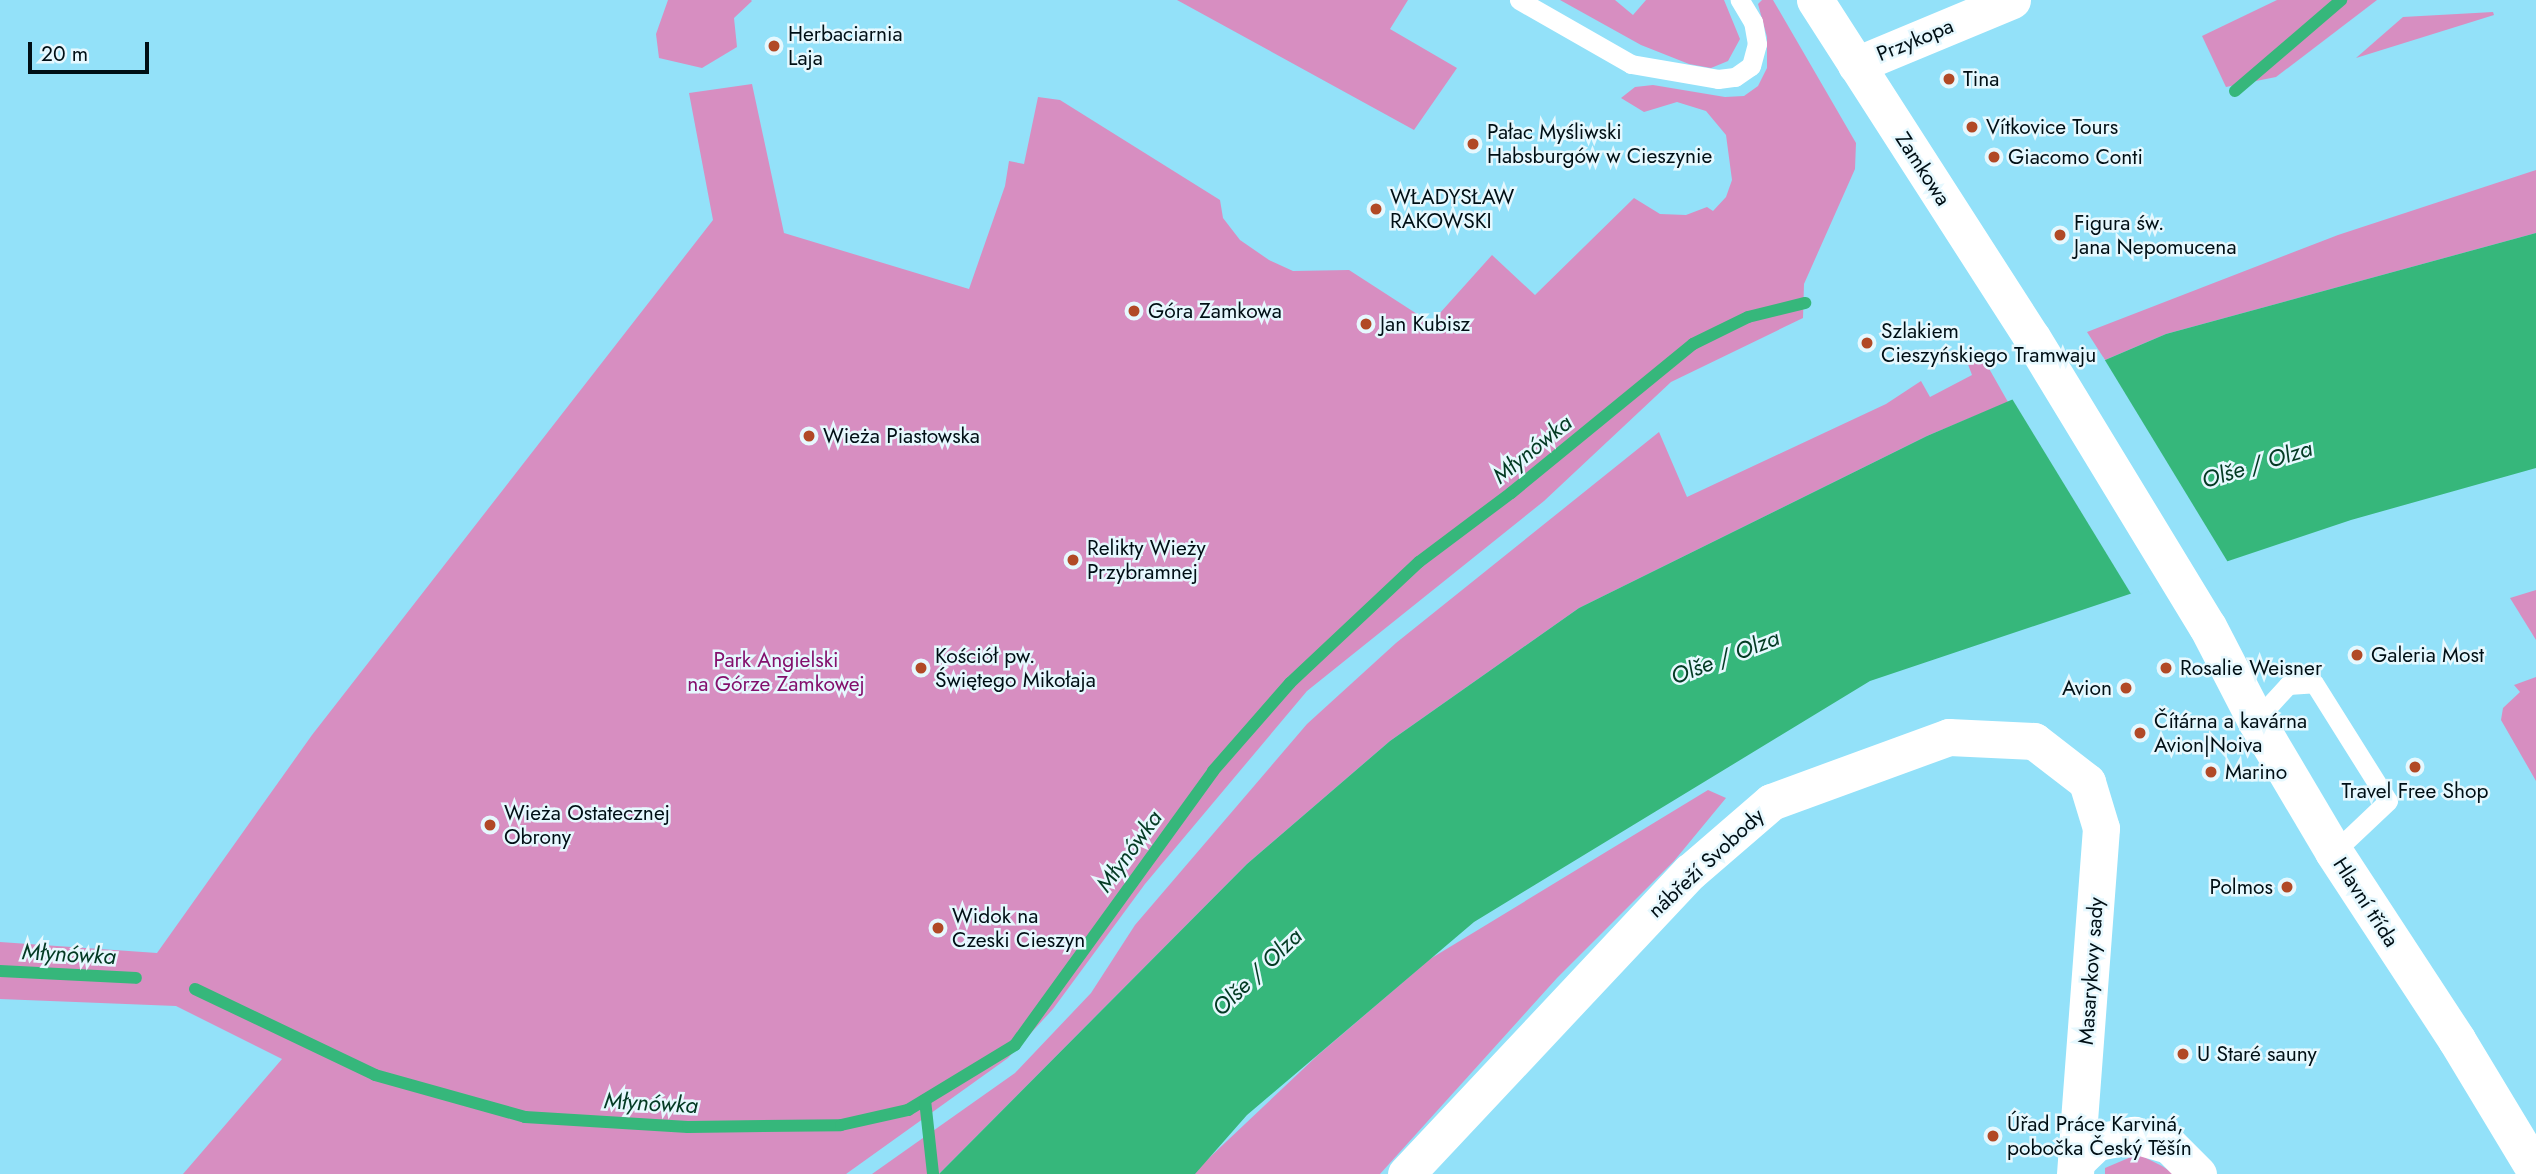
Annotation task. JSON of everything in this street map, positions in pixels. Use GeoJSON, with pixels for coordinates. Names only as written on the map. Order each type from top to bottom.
{"type":"FeatureCollection","features":[{"type":"Feature","properties":{"kind":"street","name":"Zamkowa"},"geometry":{"type":"LineString","coordinates":[[1815,0],[2032,338]]}},
{"type":"Feature","properties":{"kind":"street","name":"Przykopa"},"geometry":{"type":"LineString","coordinates":[[1856,65],[2012,0]]}},
{"type":"Feature","properties":{"kind":"street","name":"Hlavní třída"},"geometry":{"type":"LineString","coordinates":[[2032,338],[2208,626],[2256,720],[2334,852],[2457,1040],[2536,1171]]}},
{"type":"Feature","properties":{"kind":"street","name":"nábřeží Svobody"},"geometry":{"type":"LineString","coordinates":[[1406,1174],[1690,872],[1771,802],[1949,737],[2034,741],[2087,782]]}},
{"type":"Feature","properties":{"kind":"street","name":"Masarykovy sady"},"geometry":{"type":"LineString","coordinates":[[2075,1168],[2101,828],[2087,782]]}},
{"type":"Feature","properties":{"kind":"street","name":"Masarykovy sady"},"geometry":{"type":"LineString","coordinates":[[2075,1168],[2097,1142],[2134,1135],[2169,1145],[2198,1174]]}},
{"type":"Feature","properties":{"kind":"lane"},"geometry":{"type":"LineString","coordinates":[[1519,0],[1631,64],[1718,79],[1735,77],[1751,66],[1758,44],[1754,22],[1740,0]]}},
{"type":"Feature","properties":{"kind":"lane"},"geometry":{"type":"LineString","coordinates":[[2256,720],[2288,685],[2314,683],[2388,801],[2334,852]]}},
{"type":"Feature","properties":{"kind":"green space"},"geometry":{"type":"Polygon","coordinates":[[[668,0],[752,1],[734,18],[737,47],[702,68],[659,58],[656,34],[668,0]]]}},
{"type":"Feature","properties":{"kind":"green space"},"geometry":{"type":"Polygon","coordinates":[[[1177,0],[1408,0],[1390,29],[1457,68],[1414,130],[1177,0]]]}},
{"type":"Feature","properties":{"kind":"green space"},"geometry":{"type":"Polygon","coordinates":[[[1560,0],[1615,0],[1633,15],[1646,0],[1724,0],[1740,39],[1728,61],[1711,68],[1689,64],[1641,45],[1560,0]]]}},
{"type":"Feature","properties":{"kind":"green space","name":"Park Angielski na Górze Zamkowej"},"geometry":{"type":"Polygon","coordinates":[[[1762,0],[1773,0],[1856,143],[1855,169],[1804,284],[1803,318],[1671,382],[1544,501],[1307,691],[1145,884],[1053,1009],[1008,1058],[846,1174],[183,1174],[282,1059],[176,1006],[0,999],[0,942],[157,953],[312,735],[713,220],[689,93],[752,84],[784,233],[969,289],[1005,186],[1009,161],[1024,164],[1038,97],[1060,100],[1220,200],[1223,218],[1240,240],[1269,260],[1293,271],[1349,270],[1431,323],[1492,255],[1535,295],[1634,198],[1660,214],[1686,215],[1707,207],[1713,211],[1726,197],[1732,180],[1726,135],[1706,111],[1677,102],[1644,112],[1621,98],[1635,87],[1653,85],[1725,97],[1744,96],[1758,86],[1767,68],[1767,37],[1758,4],[1762,0]]]}},
{"type":"Feature","properties":{"kind":"green space"},"geometry":{"type":"Polygon","coordinates":[[[2277,0],[2377,0],[2276,77],[2226,87],[2202,36],[2277,0]]]}},
{"type":"Feature","properties":{"kind":"green space"},"geometry":{"type":"Polygon","coordinates":[[[2493,12],[2494,15],[2356,58],[2403,17],[2493,12]]]}},
{"type":"Feature","properties":{"kind":"green space"},"geometry":{"type":"Polygon","coordinates":[[[2536,170],[2536,233],[2166,334],[2105,360],[2087,332],[2338,235],[2536,170]]]}},
{"type":"Feature","properties":{"kind":"green space"},"geometry":{"type":"Polygon","coordinates":[[[1979,351],[2008,402],[1927,436],[1579,608],[1390,741],[1247,864],[939,1174],[872,1174],[1015,1073],[1091,993],[1135,925],[1307,724],[1396,643],[1659,432],[1687,497],[1886,404],[1921,381],[1930,397],[1972,375],[1966,359],[1979,351]]]}},
{"type":"Feature","properties":{"kind":"green space"},"geometry":{"type":"Polygon","coordinates":[[[2536,590],[2536,640],[2510,598],[2536,590]]]}},
{"type":"Feature","properties":{"kind":"green space"},"geometry":{"type":"Polygon","coordinates":[[[2536,677],[2536,781],[2501,720],[2503,708],[2520,692],[2514,685],[2536,677]]]}},
{"type":"Feature","properties":{"kind":"green space"},"geometry":{"type":"Polygon","coordinates":[[[1708,790],[1726,798],[1674,861],[1557,978],[1380,1174],[1192,1174],[1318,1055],[1430,959],[1708,790]]]}},
{"type":"Feature","properties":{"kind":"green space"},"geometry":{"type":"Polygon","coordinates":[[[2138,1154],[2174,1174],[2105,1174],[2105,1168],[2138,1154]]]}},
{"type":"Feature","properties":{"kind":"water","name":"Olše / Olza"},"geometry":{"type":"Polygon","coordinates":[[[2536,233],[2536,468],[2351,520],[1870,681],[1474,922],[1247,1115],[1195,1174],[939,1174],[1247,864],[1390,741],[1579,608],[1927,436],[2166,334],[2536,233]]]}},
{"type":"Feature","properties":{"kind":"pier"},"geometry":{"type":"Polygon","coordinates":[[[2103,357],[2229,564],[2133,597],[2011,397],[2103,357]]]}},
{"type":"Feature","properties":{"kind":"waterway","name":"Młynówka"},"geometry":{"type":"LineString","coordinates":[[2235,91],[2341,0]]}},
{"type":"Feature","properties":{"kind":"waterway","name":"Młynówka"},"geometry":{"type":"LineString","coordinates":[[195,989],[375,1075],[525,1117],[688,1127],[841,1125],[908,1110],[1015,1045],[1213,771],[1290,683],[1419,562],[1511,493],[1693,344],[1748,317],[1805,303]]}},
{"type":"Feature","properties":{"kind":"waterway","name":"Młynówka"},"geometry":{"type":"LineString","coordinates":[[0,971],[136,978]]}},
{"type":"Feature","properties":{"kind":"waterway"},"geometry":{"type":"LineString","coordinates":[[925,1100],[933,1174]]}},
{"type":"Feature","properties":{"kind":"place","name":"Herbaciarnia Laja"},"geometry":{"type":"Point","coordinates":[774,46]}},
{"type":"Feature","properties":{"kind":"place","name":"Tina"},"geometry":{"type":"Point","coordinates":[1949,79]}},
{"type":"Feature","properties":{"kind":"place","name":"Vítkovice Tours"},"geometry":{"type":"Point","coordinates":[1972,127]}},
{"type":"Feature","properties":{"kind":"place","name":"Pałac Myśliwski Habsburgów w Cieszynie"},"geometry":{"type":"Point","coordinates":[1473,144]}},
{"type":"Feature","properties":{"kind":"place","name":"Giacomo Conti"},"geometry":{"type":"Point","coordinates":[1994,157]}},
{"type":"Feature","properties":{"kind":"place","name":"WŁADYSŁAW RAKOWSKI"},"geometry":{"type":"Point","coordinates":[1376,209]}},
{"type":"Feature","properties":{"kind":"place","name":"Figura św. Jana Nepomucena"},"geometry":{"type":"Point","coordinates":[2060,235]}},
{"type":"Feature","properties":{"kind":"place","name":"Góra Zamkowa"},"geometry":{"type":"Point","coordinates":[1134,311]}},
{"type":"Feature","properties":{"kind":"place","name":"Jan Kubisz"},"geometry":{"type":"Point","coordinates":[1366,324]}},
{"type":"Feature","properties":{"kind":"place","name":"Szlakiem Cieszyńskiego Tramwaju"},"geometry":{"type":"Point","coordinates":[1867,343]}},
{"type":"Feature","properties":{"kind":"place","name":"Wieża Piastowska"},"geometry":{"type":"Point","coordinates":[809,436]}},
{"type":"Feature","properties":{"kind":"place","name":"Relikty Wieży Przybramnej"},"geometry":{"type":"Point","coordinates":[1073,560]}},
{"type":"Feature","properties":{"kind":"place","name":"Galeria Most"},"geometry":{"type":"Point","coordinates":[2357,655]}},
{"type":"Feature","properties":{"kind":"place","name":"Kościół pw. Świętego Mikołaja"},"geometry":{"type":"Point","coordinates":[921,668]}},
{"type":"Feature","properties":{"kind":"place","name":"Rosalie Weisner"},"geometry":{"type":"Point","coordinates":[2166,668]}},
{"type":"Feature","properties":{"kind":"place","name":"Avion"},"geometry":{"type":"Point","coordinates":[2126,688]}},
{"type":"Feature","properties":{"kind":"place","name":"Čítárna a kavárna Avion|Noiva"},"geometry":{"type":"Point","coordinates":[2140,733]}},
{"type":"Feature","properties":{"kind":"place","name":"Travel Free Shop"},"geometry":{"type":"Point","coordinates":[2415,767]}},
{"type":"Feature","properties":{"kind":"place","name":"Marino"},"geometry":{"type":"Point","coordinates":[2211,772]}},
{"type":"Feature","properties":{"kind":"place","name":"Wieża Ostatecznej Obrony"},"geometry":{"type":"Point","coordinates":[490,825]}},
{"type":"Feature","properties":{"kind":"place","name":"Polmos"},"geometry":{"type":"Point","coordinates":[2287,887]}},
{"type":"Feature","properties":{"kind":"place","name":"Widok na Czeski Cieszyn"},"geometry":{"type":"Point","coordinates":[938,928]}},
{"type":"Feature","properties":{"kind":"place","name":"U Staré sauny"},"geometry":{"type":"Point","coordinates":[2183,1054]}},
{"type":"Feature","properties":{"kind":"place","name":"Úřad Práce Karviná, pobočka Český Těšín"},"geometry":{"type":"Point","coordinates":[1993,1136]}}]}
